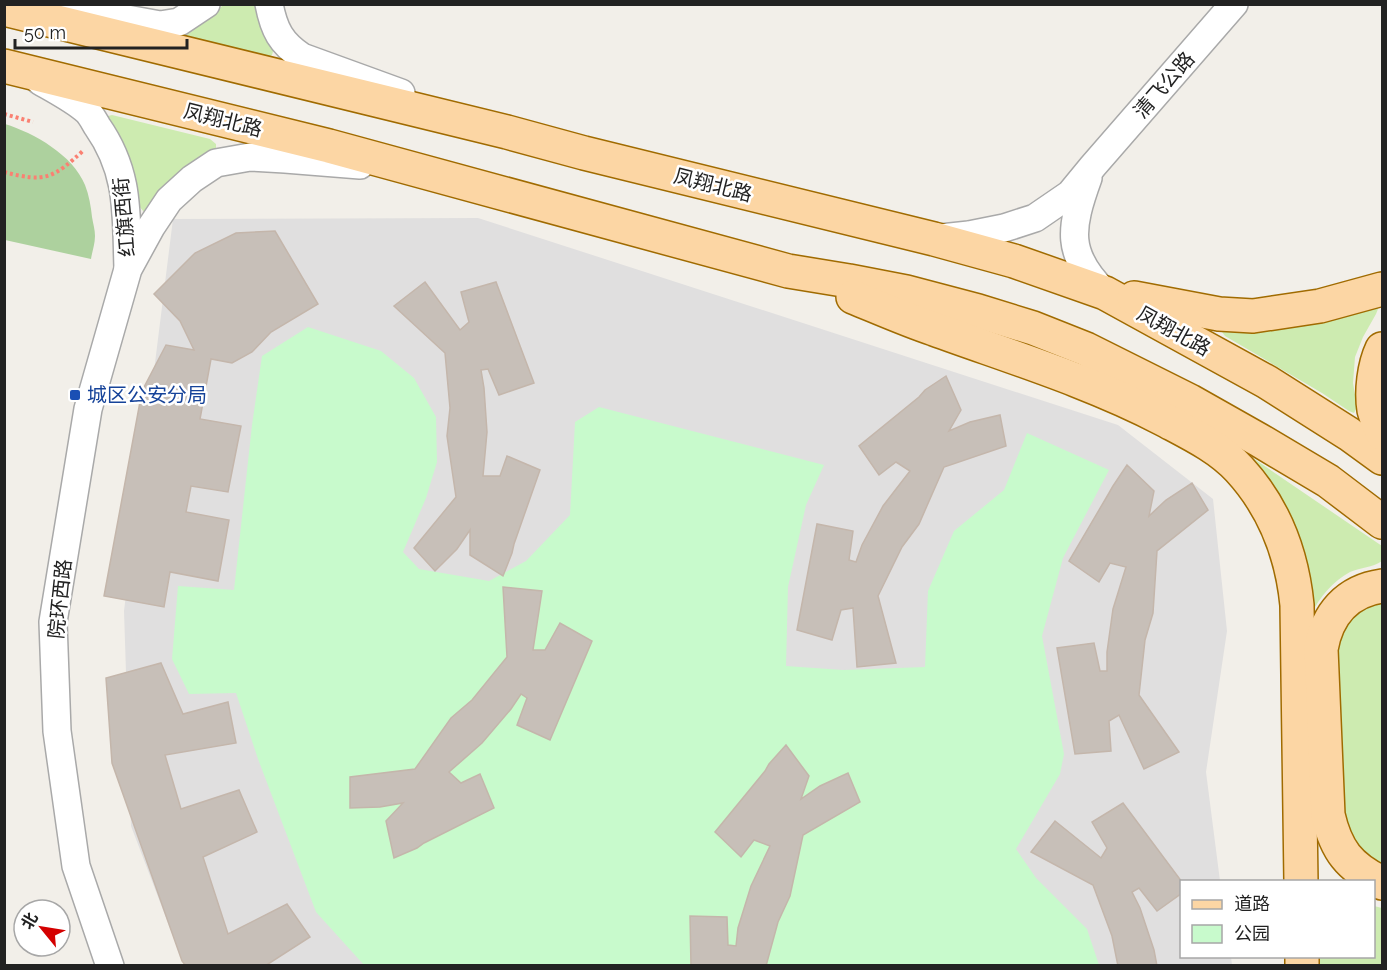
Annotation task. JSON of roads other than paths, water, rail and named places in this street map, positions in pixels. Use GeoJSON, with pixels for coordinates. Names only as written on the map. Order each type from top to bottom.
{"type":"FeatureCollection","features":[{"type":"Feature","properties":{"kind":"main road","name":"凤翔北路"},"geometry":{"type":"LineString","coordinates":[[4,8],[507,132],[1014,261],[1105,293],[1267,382],[1383,458]]}},
{"type":"Feature","properties":{"kind":"main road","name":"凤翔北路"},"geometry":{"type":"LineString","coordinates":[[4,66],[329,146],[788,271]]}},
{"type":"Feature","properties":{"kind":"main road"},"geometry":{"type":"LineString","coordinates":[[788,271],[906,292],[968,308],[1033,328],[1086,349],[1190,400],[1259,440],[1328,481],[1383,522]]}},
{"type":"Feature","properties":{"kind":"main road"},"geometry":{"type":"LineString","coordinates":[[788,271],[932,328],[1058,372],[1142,408],[1181,428],[1213,448],[1238,468],[1264,502],[1277,524],[1295,580],[1301,880]]}},
{"type":"Feature","properties":{"kind":"main road"},"geometry":{"type":"LineString","coordinates":[[1105,293],[1219,314],[1253,316],[1320,306],[1383,289]]}},
{"type":"Feature","properties":{"kind":"main road"},"geometry":{"type":"LineString","coordinates":[[1383,348],[1373,387],[1374,411],[1383,433]]}},
{"type":"Feature","properties":{"kind":"main road"},"geometry":{"type":"LineString","coordinates":[[1383,586],[1354,595],[1344,603],[1335,613],[1323,634],[1321,649],[1328,814],[1332,831],[1344,855],[1355,867],[1383,883]]}},
{"type":"Feature","properties":{"kind":"street"},"geometry":{"type":"LineString","coordinates":[[4,8],[127,19],[159,25],[179,22],[206,4]]}},
{"type":"Feature","properties":{"kind":"street"},"geometry":{"type":"LineString","coordinates":[[269,4],[278,33],[289,48],[302,57],[507,132]]}},
{"type":"Feature","properties":{"kind":"street","name":"清飞公路"},"geometry":{"type":"LineString","coordinates":[[934,239],[1004,228],[1035,218],[1070,194],[1234,4]]}},
{"type":"Feature","properties":{"kind":"street","name":"红旗西街"},"geometry":{"type":"LineString","coordinates":[[4,66],[41,81],[87,111],[106,138],[122,174],[126,204],[128,269]]}},
{"type":"Feature","properties":{"kind":"street","name":"红旗西街"},"geometry":{"type":"LineString","coordinates":[[128,269],[169,200],[192,179],[216,163],[250,157],[412,170]]}},
{"type":"Feature","properties":{"kind":"street"},"geometry":{"type":"LineString","coordinates":[[1093,166],[1079,204],[1074,236],[1079,260],[1094,282],[1105,293]]}},
{"type":"Feature","properties":{"kind":"street","name":"院环西路"},"geometry":{"type":"LineString","coordinates":[[110,966],[76,866],[57,731],[53,622],[88,409],[128,269]]}},
{"type":"Feature","properties":{"kind":"place","name":"城区公安分局"},"geometry":{"type":"Point","coordinates":[75,395]}}]}
